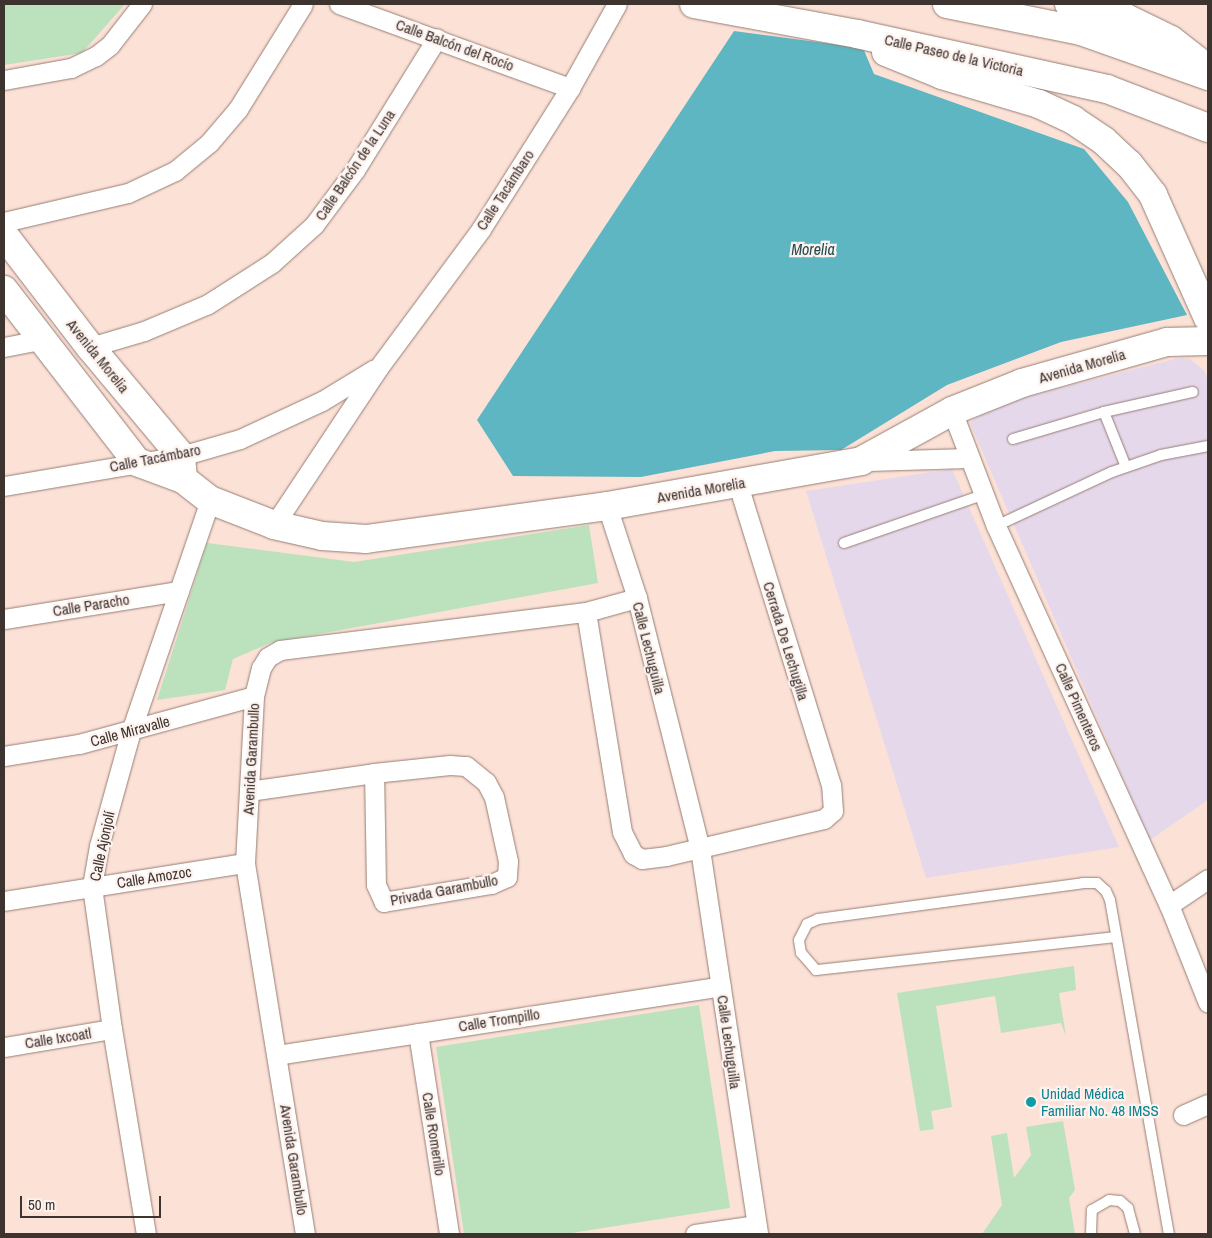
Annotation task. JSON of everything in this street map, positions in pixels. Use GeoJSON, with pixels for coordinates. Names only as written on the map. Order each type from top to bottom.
{"type":"FeatureCollection","features":[{"type":"Feature","properties":{"kind":"main road","name":"Calle Paseo de la Victoria"},"geometry":{"type":"LineString","coordinates":[[694,4],[857,34],[1106,89],[1208,128]]}},
{"type":"Feature","properties":{"kind":"main road"},"geometry":{"type":"LineString","coordinates":[[947,4],[1081,31],[1208,76]]}},
{"type":"Feature","properties":{"kind":"main road"},"geometry":{"type":"LineString","coordinates":[[1068,4],[1124,17],[1171,40],[1208,69]]}},
{"type":"Feature","properties":{"kind":"main road"},"geometry":{"type":"LineString","coordinates":[[857,34],[913,65],[1038,104],[1074,120],[1104,141],[1130,164],[1153,195],[1208,318]]}},
{"type":"Feature","properties":{"kind":"main road","name":"Avenida Morelia"},"geometry":{"type":"LineString","coordinates":[[4,235],[182,468],[210,500],[274,525],[322,536],[366,539],[607,506],[862,461],[952,411],[1022,383],[1167,342],[1208,341]]}},
{"type":"Feature","properties":{"kind":"main road"},"geometry":{"type":"LineString","coordinates":[[4,290],[136,462]]}},
{"type":"Feature","properties":{"kind":"main road","name":"Avenida Morelia"},"geometry":{"type":"LineString","coordinates":[[136,462],[182,468]]}},
{"type":"Feature","properties":{"kind":"street"},"geometry":{"type":"LineString","coordinates":[[4,80],[71,68],[96,56],[110,45],[142,4]]}},
{"type":"Feature","properties":{"kind":"street"},"geometry":{"type":"LineString","coordinates":[[4,222],[128,193],[175,171],[209,143],[238,110],[303,4]]}},
{"type":"Feature","properties":{"kind":"street","name":"Calle Balcón del Rocío"},"geometry":{"type":"LineString","coordinates":[[338,4],[437,38],[570,88]]}},
{"type":"Feature","properties":{"kind":"street","name":"Calle Tacámbaro"},"geometry":{"type":"LineString","coordinates":[[274,525],[379,367],[481,229],[570,88],[618,4]]}},
{"type":"Feature","properties":{"kind":"street","name":"Calle Balcón de la Luna"},"geometry":{"type":"LineString","coordinates":[[90,347],[144,331],[208,304],[272,263],[314,225],[355,170],[437,38]]}},
{"type":"Feature","properties":{"kind":"street"},"geometry":{"type":"LineString","coordinates":[[4,347],[41,340]]}},
{"type":"Feature","properties":{"kind":"street","name":"Calle Tacámbaro"},"geometry":{"type":"LineString","coordinates":[[182,468],[322,401],[379,367]]}},
{"type":"Feature","properties":{"kind":"street","name":"Calle Pimenteros"},"geometry":{"type":"LineString","coordinates":[[952,411],[968,458],[996,526],[1169,906],[1208,1003]]}},
{"type":"Feature","properties":{"kind":"street"},"geometry":{"type":"LineString","coordinates":[[862,461],[968,458]]}},
{"type":"Feature","properties":{"kind":"street","name":"Calle Tacámbaro"},"geometry":{"type":"LineString","coordinates":[[4,486],[136,462]]}},
{"type":"Feature","properties":{"kind":"street","name":"Cerrada De Lechugilla"},"geometry":{"type":"LineString","coordinates":[[700,849],[824,819],[833,811],[834,798],[738,484]]}},
{"type":"Feature","properties":{"kind":"street","name":"Calle Ajonjolí"},"geometry":{"type":"LineString","coordinates":[[146,1234],[112,1029],[92,886],[99,846],[131,731],[210,500]]}},
{"type":"Feature","properties":{"kind":"street","name":"Calle Lechuguilla"},"geometry":{"type":"LineString","coordinates":[[607,506],[636,598],[700,849],[757,1230]]}},
{"type":"Feature","properties":{"kind":"street","name":"Calle Paracho"},"geometry":{"type":"LineString","coordinates":[[4,619],[179,591]]}},
{"type":"Feature","properties":{"kind":"street","name":"Avenida Garambullo"},"geometry":{"type":"LineString","coordinates":[[305,1234],[245,863],[254,696],[261,668],[268,657],[280,650],[586,612],[636,598]]}},
{"type":"Feature","properties":{"kind":"street"},"geometry":{"type":"LineString","coordinates":[[586,612],[627,845],[633,854],[642,859],[700,849]]}},
{"type":"Feature","properties":{"kind":"street","name":"Calle Miravalle"},"geometry":{"type":"LineString","coordinates":[[4,756],[79,744],[254,696]]}},
{"type":"Feature","properties":{"kind":"street","name":"Privada Garambullo"},"geometry":{"type":"LineString","coordinates":[[249,791],[374,773],[450,764],[466,766],[486,782],[494,797],[508,861],[507,877],[491,884],[384,902],[376,885],[374,773]]}},
{"type":"Feature","properties":{"kind":"street","name":"Calle Amozoc"},"geometry":{"type":"LineString","coordinates":[[4,901],[245,863]]}},
{"type":"Feature","properties":{"kind":"street"},"geometry":{"type":"LineString","coordinates":[[1169,906],[1208,879]]}},
{"type":"Feature","properties":{"kind":"street","name":"Calle Trompillo"},"geometry":{"type":"LineString","coordinates":[[277,1054],[721,986]]}},
{"type":"Feature","properties":{"kind":"street","name":"Calle Ixcoatl"},"geometry":{"type":"LineString","coordinates":[[4,1047],[112,1029]]}},
{"type":"Feature","properties":{"kind":"street","name":"Calle Romerillo"},"geometry":{"type":"LineString","coordinates":[[418,1033],[449,1234]]}},
{"type":"Feature","properties":{"kind":"street"},"geometry":{"type":"LineString","coordinates":[[1183,1115],[1208,1104]]}},
{"type":"Feature","properties":{"kind":"street"},"geometry":{"type":"LineString","coordinates":[[694,1234],[757,1230]]}},
{"type":"Feature","properties":{"kind":"lane"},"geometry":{"type":"LineString","coordinates":[[1013,439],[1104,412],[1192,392]]}},
{"type":"Feature","properties":{"kind":"lane"},"geometry":{"type":"LineString","coordinates":[[1104,412],[1126,467]]}},
{"type":"Feature","properties":{"kind":"lane"},"geometry":{"type":"LineString","coordinates":[[996,526],[1066,491],[1126,467],[1161,454],[1208,446]]}},
{"type":"Feature","properties":{"kind":"lane"},"geometry":{"type":"LineString","coordinates":[[844,543],[983,495]]}},
{"type":"Feature","properties":{"kind":"lane"},"geometry":{"type":"LineString","coordinates":[[1116,937],[816,970],[801,953],[799,940],[807,924],[818,919],[1083,883],[1097,883],[1106,891],[1116,937],[1169,1234]]}},
{"type":"Feature","properties":{"kind":"lane"},"geometry":{"type":"LineString","coordinates":[[1091,1234],[1092,1210],[1109,1200],[1120,1200],[1128,1208],[1134,1234]]}},
{"type":"Feature","properties":{"kind":"shaded area"},"geometry":{"type":"Polygon","coordinates":[[[1179,358],[1190,359],[1204,370],[1208,380],[1208,800],[1150,840],[970,423],[989,406],[1179,358]]]}},
{"type":"Feature","properties":{"kind":"shaded area"},"geometry":{"type":"Polygon","coordinates":[[[952,469],[1119,847],[926,878],[806,491],[952,469]]]}},
{"type":"Feature","properties":{"kind":"green space"},"geometry":{"type":"Polygon","coordinates":[[[4,4],[125,4],[82,53],[4,65],[4,4]]]}},
{"type":"Feature","properties":{"kind":"green space"},"geometry":{"type":"Polygon","coordinates":[[[589,525],[598,583],[270,643],[233,659],[225,690],[157,700],[207,543],[354,562],[589,525]]]}},
{"type":"Feature","properties":{"kind":"green space"},"geometry":{"type":"Polygon","coordinates":[[[1074,966],[1076,990],[1059,993],[1066,1036],[1061,1023],[1001,1033],[995,996],[936,1006],[952,1107],[931,1111],[934,1129],[920,1131],[897,993],[1074,966]]]}},
{"type":"Feature","properties":{"kind":"green space"},"geometry":{"type":"Polygon","coordinates":[[[699,1005],[730,1208],[565,1234],[464,1234],[436,1047],[699,1005]]]}},
{"type":"Feature","properties":{"kind":"green space"},"geometry":{"type":"Polygon","coordinates":[[[1063,1121],[1075,1190],[1069,1198],[1075,1234],[982,1234],[1002,1205],[991,1136],[1007,1133],[1014,1178],[1031,1155],[1026,1127],[1063,1121]]]}},
{"type":"Feature","properties":{"kind":"water","name":"Morelia"},"geometry":{"type":"Polygon","coordinates":[[[734,31],[863,48],[874,74],[1084,149],[1128,202],[1187,315],[1061,342],[947,385],[841,450],[775,451],[641,477],[513,476],[477,420],[734,31]]]}},
{"type":"Feature","properties":{"kind":"place","name":"Unidad Médica Familiar No. 48 IMSS"},"geometry":{"type":"Point","coordinates":[1031,1102]}}]}
